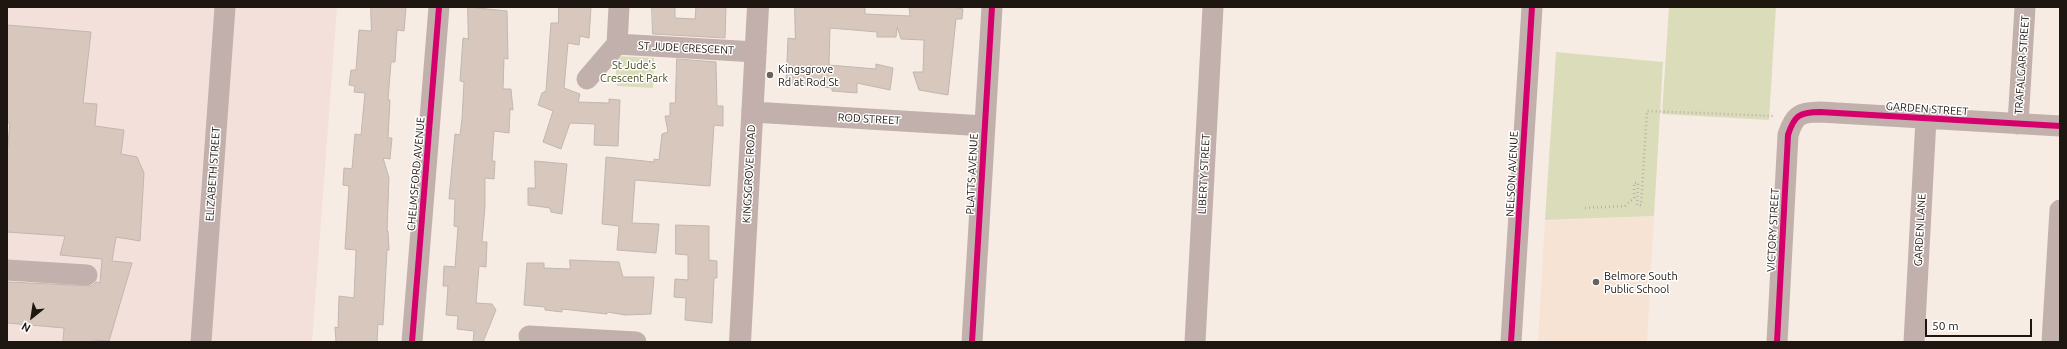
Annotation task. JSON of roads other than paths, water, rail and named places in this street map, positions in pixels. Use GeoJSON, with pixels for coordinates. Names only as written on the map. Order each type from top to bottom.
{"type":"FeatureCollection","features":[{"type":"Feature","properties":{"kind":"main road","name":"KINGSGROVE ROAD"},"geometry":{"type":"LineString","coordinates":[[740,342],[758,7]]}},
{"type":"Feature","properties":{"kind":"street","name":"ELIZABETH STREET"},"geometry":{"type":"LineString","coordinates":[[201,342],[225,7]]}},
{"type":"Feature","properties":{"kind":"street","name":"CHELMSFORD AVENUE"},"geometry":{"type":"LineString","coordinates":[[412,342],[439,7]]}},
{"type":"Feature","properties":{"kind":"street"},"geometry":{"type":"LineString","coordinates":[[587,79],[617,44],[619,7]]}},
{"type":"Feature","properties":{"kind":"street","name":"PLATTS AVENUE"},"geometry":{"type":"LineString","coordinates":[[972,342],[992,7]]}},
{"type":"Feature","properties":{"kind":"street","name":"LIBERTY STREET"},"geometry":{"type":"LineString","coordinates":[[1195,342],[1213,7]]}},
{"type":"Feature","properties":{"kind":"street","name":"NELSON AVENUE"},"geometry":{"type":"LineString","coordinates":[[1511,342],[1532,7]]}},
{"type":"Feature","properties":{"kind":"street","name":"TRAFALGAR STREET"},"geometry":{"type":"LineString","coordinates":[[2018,124],[2025,7]]}},
{"type":"Feature","properties":{"kind":"street","name":"ST JUDE CRESCENT"},"geometry":{"type":"LineString","coordinates":[[617,44],[756,52]]}},
{"type":"Feature","properties":{"kind":"street","name":"ROD STREET"},"geometry":{"type":"LineString","coordinates":[[752,112],[985,126]]}},
{"type":"Feature","properties":{"kind":"street","name":"GARDEN STREET"},"geometry":{"type":"LineString","coordinates":[[1794,119],[1801,114],[1820,112],[2060,126]]}},
{"type":"Feature","properties":{"kind":"street","name":"VICTORY STREET"},"geometry":{"type":"LineString","coordinates":[[1777,342],[1788,135],[1794,119]]}},
{"type":"Feature","properties":{"kind":"street","name":"GARDEN LANE"},"geometry":{"type":"LineString","coordinates":[[1914,342],[1926,119]]}},
{"type":"Feature","properties":{"kind":"street"},"geometry":{"type":"LineString","coordinates":[[2052,342],[2060,210]]}},
{"type":"Feature","properties":{"kind":"street"},"geometry":{"type":"LineString","coordinates":[[7,270],[87,275]]}},
{"type":"Feature","properties":{"kind":"street"},"geometry":{"type":"LineString","coordinates":[[529,336],[636,342]]}},
{"type":"Feature","properties":{"kind":"place","name":"Kingsgrove Rd at Rod St"},"geometry":{"type":"Point","coordinates":[770,75]}},
{"type":"Feature","properties":{"kind":"place","name":"Belmore South Public School"},"geometry":{"type":"Point","coordinates":[1596,282]}},
{"type":"Feature","properties":{"kind":"park label","name":"St Jude's Crescent Park"},"geometry":{"type":"Point","coordinates":[634,71]}}]}
